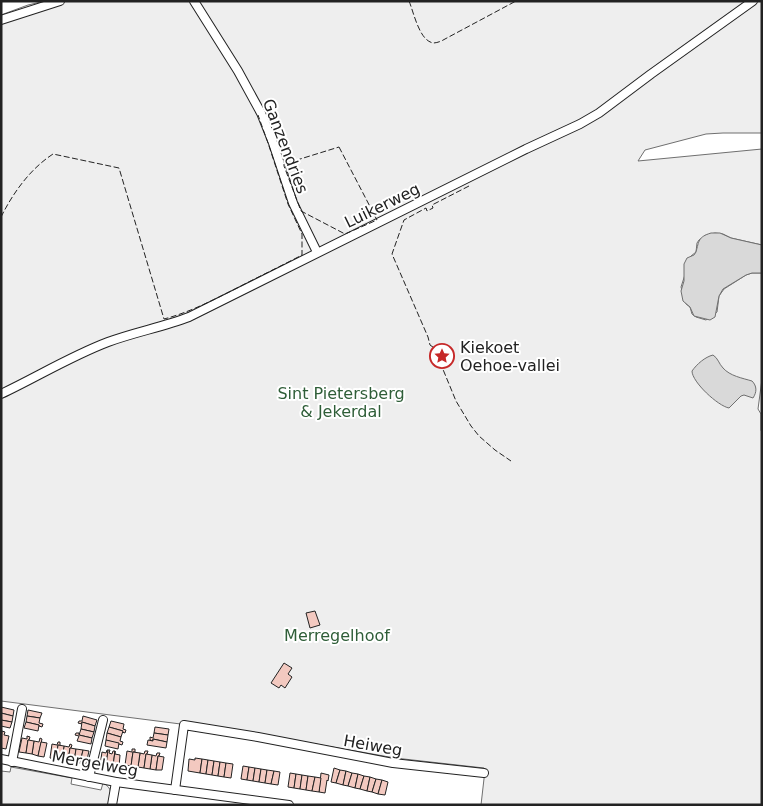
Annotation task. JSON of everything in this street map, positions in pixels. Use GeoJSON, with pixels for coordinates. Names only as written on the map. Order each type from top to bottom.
{"type":"FeatureCollection","features":[{"type":"Feature","properties":{"kind":"street"},"geometry":{"type":"LineString","coordinates":[[1,20],[60,1]]}},
{"type":"Feature","properties":{"kind":"street","name":"Ganzendries"},"geometry":{"type":"LineString","coordinates":[[194,1],[238,71],[261,113],[273,142],[293,203],[317,252]]}},
{"type":"Feature","properties":{"kind":"street","name":"Luikerweg"},"geometry":{"type":"LineString","coordinates":[[1,394],[83,352],[110,341],[172,324],[189,317],[317,252],[580,124],[753,1]]}},
{"type":"Feature","properties":{"kind":"street"},"geometry":{"type":"LineString","coordinates":[[12,762],[22,709]]}},
{"type":"Feature","properties":{"kind":"street"},"geometry":{"type":"LineString","coordinates":[[89,777],[103,720]]}},
{"type":"Feature","properties":{"kind":"street","name":"Heiweg"},"geometry":{"type":"LineString","coordinates":[[175,790],[184,726],[260,735],[393,763],[484,773]]}},
{"type":"Feature","properties":{"kind":"street","name":"Mergelweg"},"geometry":{"type":"LineString","coordinates":[[1,760],[116,782],[289,805]]}},
{"type":"Feature","properties":{"kind":"street"},"geometry":{"type":"LineString","coordinates":[[112,805],[116,782]]}},
{"type":"Feature","properties":{"kind":"green space","name":"Sint Pietersberg & Jekerdal"},"geometry":{"type":"Polygon","coordinates":[[[45,1],[762,1],[762,133],[706,134],[645,150],[638,161],[762,149],[762,245],[731,238],[723,234],[706,235],[697,243],[696,252],[691,256],[681,287],[686,304],[690,307],[692,314],[706,320],[717,312],[719,296],[724,289],[746,275],[762,273],[762,379],[758,409],[761,414],[762,433],[762,805],[481,805],[484,768],[395,758],[243,732],[1,701],[1,15],[45,1]]]}},
{"type":"Feature","properties":{"kind":"green space"},"geometry":{"type":"Polygon","coordinates":[[[11,767],[72,778],[71,784],[101,790],[103,783],[110,790],[110,805],[1,805],[1,771],[10,772],[11,767]]]}},
{"type":"Feature","properties":{"kind":"shaded area"},"geometry":{"type":"Polygon","coordinates":[[[711,233],[720,233],[731,238],[762,245],[762,273],[746,275],[723,289],[719,296],[715,317],[710,320],[694,316],[690,307],[683,301],[681,291],[684,281],[684,264],[687,258],[694,255],[701,238],[711,233]]]}},
{"type":"Feature","properties":{"kind":"shaded area"},"geometry":{"type":"Polygon","coordinates":[[[713,355],[729,373],[752,381],[756,389],[753,398],[741,396],[729,408],[706,393],[696,381],[692,371],[701,361],[713,355]]]}},
{"type":"Feature","properties":{"kind":"building"},"geometry":{"type":"Polygon","coordinates":[[[315,611],[320,625],[310,628],[306,613],[315,611]]]}},
{"type":"Feature","properties":{"kind":"building"},"geometry":{"type":"Polygon","coordinates":[[[284,663],[292,668],[288,674],[292,677],[285,688],[281,685],[279,688],[271,683],[284,663]]]}},
{"type":"Feature","properties":{"kind":"building"},"geometry":{"type":"Polygon","coordinates":[[[1,707],[14,710],[13,716],[1,713],[1,707]]]}},
{"type":"Feature","properties":{"kind":"building"},"geometry":{"type":"Polygon","coordinates":[[[28,710],[42,713],[40,718],[27,716],[28,710]]]}},
{"type":"Feature","properties":{"kind":"building"},"geometry":{"type":"Polygon","coordinates":[[[1,713],[13,716],[12,722],[1,720],[1,713]]]}},
{"type":"Feature","properties":{"kind":"building"},"geometry":{"type":"Polygon","coordinates":[[[27,716],[40,718],[39,723],[43,724],[42,727],[26,722],[27,716]]]}},
{"type":"Feature","properties":{"kind":"building"},"geometry":{"type":"Polygon","coordinates":[[[83,716],[97,720],[95,726],[82,722],[82,724],[78,723],[82,721],[83,716]]]}},
{"type":"Feature","properties":{"kind":"building"},"geometry":{"type":"Polygon","coordinates":[[[1,720],[12,722],[10,728],[1,726],[1,720]]]}},
{"type":"Feature","properties":{"kind":"building"},"geometry":{"type":"Polygon","coordinates":[[[111,721],[124,724],[123,729],[126,730],[125,733],[109,727],[111,721]]]}},
{"type":"Feature","properties":{"kind":"building"},"geometry":{"type":"Polygon","coordinates":[[[26,722],[39,725],[38,731],[24,728],[26,722]]]}},
{"type":"Feature","properties":{"kind":"building"},"geometry":{"type":"Polygon","coordinates":[[[82,722],[95,726],[94,732],[81,729],[82,722]]]}},
{"type":"Feature","properties":{"kind":"building"},"geometry":{"type":"Polygon","coordinates":[[[109,727],[123,731],[121,737],[107,733],[109,727]]]}},
{"type":"Feature","properties":{"kind":"building"},"geometry":{"type":"Polygon","coordinates":[[[155,727],[169,729],[168,735],[154,733],[155,727]]]}},
{"type":"Feature","properties":{"kind":"building"},"geometry":{"type":"Polygon","coordinates":[[[81,729],[94,732],[92,738],[79,735],[81,729]]]}},
{"type":"Feature","properties":{"kind":"building"},"geometry":{"type":"Polygon","coordinates":[[[2,731],[5,732],[4,735],[9,736],[6,749],[1,748],[2,731]]]}},
{"type":"Feature","properties":{"kind":"building"},"geometry":{"type":"Polygon","coordinates":[[[76,733],[92,738],[91,744],[77,741],[79,736],[75,735],[76,733]]]}},
{"type":"Feature","properties":{"kind":"building"},"geometry":{"type":"Polygon","coordinates":[[[107,733],[121,737],[122,745],[106,740],[107,733]]]}},
{"type":"Feature","properties":{"kind":"building"},"geometry":{"type":"Polygon","coordinates":[[[154,733],[168,735],[167,742],[150,740],[150,737],[153,738],[154,733]]]}},
{"type":"Feature","properties":{"kind":"building"},"geometry":{"type":"Polygon","coordinates":[[[27,736],[30,737],[26,753],[19,752],[22,738],[27,739],[27,736]]]}},
{"type":"Feature","properties":{"kind":"building"},"geometry":{"type":"Polygon","coordinates":[[[40,738],[42,739],[38,756],[32,754],[34,741],[39,742],[40,738]]]}},
{"type":"Feature","properties":{"kind":"building"},"geometry":{"type":"Polygon","coordinates":[[[153,739],[167,742],[166,748],[147,745],[148,740],[153,741],[153,739]]]}},
{"type":"Feature","properties":{"kind":"building"},"geometry":{"type":"Polygon","coordinates":[[[28,740],[34,741],[32,754],[26,753],[28,740]]]}},
{"type":"Feature","properties":{"kind":"building"},"geometry":{"type":"Polygon","coordinates":[[[106,740],[119,743],[118,749],[105,746],[106,740]]]}},
{"type":"Feature","properties":{"kind":"building"},"geometry":{"type":"Polygon","coordinates":[[[41,742],[47,743],[44,757],[38,756],[41,742]]]}},
{"type":"Feature","properties":{"kind":"building"},"geometry":{"type":"Polygon","coordinates":[[[60,742],[60,746],[58,745],[56,759],[50,758],[52,744],[57,745],[60,742]]]}},
{"type":"Feature","properties":{"kind":"building"},"geometry":{"type":"Polygon","coordinates":[[[70,744],[72,745],[68,761],[62,760],[64,746],[69,747],[70,744]]]}},
{"type":"Feature","properties":{"kind":"building"},"geometry":{"type":"Polygon","coordinates":[[[58,745],[64,746],[62,760],[56,759],[58,745]]]}},
{"type":"Feature","properties":{"kind":"building"},"geometry":{"type":"Polygon","coordinates":[[[70,748],[76,749],[74,762],[68,761],[70,748]]]}},
{"type":"Feature","properties":{"kind":"building"},"geometry":{"type":"Polygon","coordinates":[[[76,749],[83,750],[80,763],[74,762],[76,749]]]}},
{"type":"Feature","properties":{"kind":"building"},"geometry":{"type":"Polygon","coordinates":[[[132,749],[135,749],[135,752],[133,752],[131,766],[125,765],[127,751],[132,752],[132,749]]]}},
{"type":"Feature","properties":{"kind":"building"},"geometry":{"type":"Polygon","coordinates":[[[83,750],[89,751],[86,764],[80,763],[83,750]]]}},
{"type":"Feature","properties":{"kind":"building"},"geometry":{"type":"Polygon","coordinates":[[[107,750],[106,766],[100,765],[102,752],[106,753],[107,750]]]}},
{"type":"Feature","properties":{"kind":"building"},"geometry":{"type":"Polygon","coordinates":[[[108,750],[112,754],[115,751],[113,766],[106,766],[108,750]]]}},
{"type":"Feature","properties":{"kind":"building"},"geometry":{"type":"Polygon","coordinates":[[[115,751],[115,754],[120,755],[119,767],[113,766],[115,751]]]}},
{"type":"Feature","properties":{"kind":"building"},"geometry":{"type":"Polygon","coordinates":[[[145,751],[148,751],[144,768],[138,767],[140,753],[144,754],[145,751]]]}},
{"type":"Feature","properties":{"kind":"building"},"geometry":{"type":"Polygon","coordinates":[[[133,752],[140,753],[138,767],[131,766],[133,752]]]}},
{"type":"Feature","properties":{"kind":"building"},"geometry":{"type":"Polygon","coordinates":[[[157,753],[160,753],[156,770],[150,769],[152,755],[156,756],[157,753]]]}},
{"type":"Feature","properties":{"kind":"building"},"geometry":{"type":"Polygon","coordinates":[[[146,754],[152,755],[150,769],[144,768],[146,754]]]}},
{"type":"Feature","properties":{"kind":"building"},"geometry":{"type":"Polygon","coordinates":[[[158,756],[164,757],[162,770],[156,770],[158,756]]]}},
{"type":"Feature","properties":{"kind":"building"},"geometry":{"type":"Polygon","coordinates":[[[195,758],[202,759],[200,773],[188,771],[189,759],[195,760],[195,758]]]}},
{"type":"Feature","properties":{"kind":"building"},"geometry":{"type":"Polygon","coordinates":[[[202,759],[208,760],[206,774],[200,773],[202,759]]]}},
{"type":"Feature","properties":{"kind":"building"},"geometry":{"type":"Polygon","coordinates":[[[208,760],[214,761],[212,775],[206,774],[208,760]]]}},
{"type":"Feature","properties":{"kind":"building"},"geometry":{"type":"Polygon","coordinates":[[[214,761],[220,762],[218,776],[212,775],[214,761]]]}},
{"type":"Feature","properties":{"kind":"building"},"geometry":{"type":"Polygon","coordinates":[[[220,762],[226,763],[224,777],[218,776],[220,762]]]}},
{"type":"Feature","properties":{"kind":"building"},"geometry":{"type":"Polygon","coordinates":[[[226,763],[233,764],[231,778],[224,777],[226,763]]]}},
{"type":"Feature","properties":{"kind":"building"},"geometry":{"type":"Polygon","coordinates":[[[243,766],[249,767],[247,780],[241,779],[243,766]]]}},
{"type":"Feature","properties":{"kind":"building"},"geometry":{"type":"Polygon","coordinates":[[[249,767],[255,768],[253,781],[247,780],[249,767]]]}},
{"type":"Feature","properties":{"kind":"building"},"geometry":{"type":"Polygon","coordinates":[[[255,768],[261,769],[259,782],[253,781],[255,768]]]}},
{"type":"Feature","properties":{"kind":"building"},"geometry":{"type":"Polygon","coordinates":[[[334,768],[340,770],[336,783],[331,782],[334,768]]]}},
{"type":"Feature","properties":{"kind":"building"},"geometry":{"type":"Polygon","coordinates":[[[261,769],[267,770],[265,783],[259,782],[261,769]]]}},
{"type":"Feature","properties":{"kind":"building"},"geometry":{"type":"Polygon","coordinates":[[[267,770],[274,771],[271,784],[265,783],[267,770]]]}},
{"type":"Feature","properties":{"kind":"building"},"geometry":{"type":"Polygon","coordinates":[[[340,770],[346,771],[343,785],[336,783],[340,770]]]}},
{"type":"Feature","properties":{"kind":"building"},"geometry":{"type":"Polygon","coordinates":[[[274,771],[280,772],[278,785],[271,784],[274,771]]]}},
{"type":"Feature","properties":{"kind":"building"},"geometry":{"type":"Polygon","coordinates":[[[346,771],[352,773],[348,786],[343,785],[346,771]]]}},
{"type":"Feature","properties":{"kind":"building"},"geometry":{"type":"Polygon","coordinates":[[[290,773],[296,774],[294,788],[288,787],[290,773]]]}},
{"type":"Feature","properties":{"kind":"building"},"geometry":{"type":"Polygon","coordinates":[[[321,773],[329,775],[325,793],[319,792],[321,773]]]}},
{"type":"Feature","properties":{"kind":"building"},"geometry":{"type":"Polygon","coordinates":[[[352,773],[358,774],[355,788],[348,786],[352,773]]]}},
{"type":"Feature","properties":{"kind":"building"},"geometry":{"type":"Polygon","coordinates":[[[296,774],[302,775],[300,789],[294,788],[296,774]]]}},
{"type":"Feature","properties":{"kind":"building"},"geometry":{"type":"Polygon","coordinates":[[[358,774],[364,776],[360,789],[355,788],[358,774]]]}},
{"type":"Feature","properties":{"kind":"building"},"geometry":{"type":"Polygon","coordinates":[[[302,775],[308,776],[306,790],[300,789],[302,775]]]}},
{"type":"Feature","properties":{"kind":"building"},"geometry":{"type":"Polygon","coordinates":[[[308,776],[315,777],[312,791],[306,790],[308,776]]]}},
{"type":"Feature","properties":{"kind":"building"},"geometry":{"type":"Polygon","coordinates":[[[364,776],[370,777],[367,791],[360,789],[364,776]]]}},
{"type":"Feature","properties":{"kind":"building"},"geometry":{"type":"Polygon","coordinates":[[[315,777],[321,778],[319,792],[312,791],[315,777]]]}},
{"type":"Feature","properties":{"kind":"building"},"geometry":{"type":"Polygon","coordinates":[[[370,777],[376,779],[372,792],[367,791],[370,777]]]}},
{"type":"Feature","properties":{"kind":"building"},"geometry":{"type":"Polygon","coordinates":[[[376,779],[382,780],[378,794],[372,792],[376,779]]]}},
{"type":"Feature","properties":{"kind":"building"},"geometry":{"type":"Polygon","coordinates":[[[382,780],[388,782],[385,795],[378,794],[382,780]]]}},
{"type":"Feature","properties":{"kind":"fence"},"geometry":{"type":"LineString","coordinates":[[409,1],[421,32],[428,41],[433,43],[516,1]]}},
{"type":"Feature","properties":{"kind":"fence"},"geometry":{"type":"LineString","coordinates":[[1,217],[23,182],[53,154],[119,168],[164,319],[193,309],[302,255],[302,234],[288,204],[258,115]]}},
{"type":"Feature","properties":{"kind":"fence"},"geometry":{"type":"LineString","coordinates":[[339,147],[377,220],[345,234],[301,211],[284,166],[284,164],[339,147]]}},
{"type":"Feature","properties":{"kind":"fence"},"geometry":{"type":"LineString","coordinates":[[469,186],[432,205],[433,208],[427,211],[426,208],[404,220],[392,254],[430,345],[440,352],[444,358],[442,367],[456,401],[479,436],[511,461]]}},
{"type":"Feature","properties":{"kind":"wall"},"geometry":{"type":"LineString","coordinates":[[440,352],[443,358]]}},
{"type":"Feature","properties":{"kind":"place","name":"Kiekoet Oehoe-vallei"},"geometry":{"type":"Point","coordinates":[442,356]}},
{"type":"Feature","properties":{"kind":"park label","name":"Merregelhoof"},"geometry":{"type":"Point","coordinates":[337,635]}}]}
